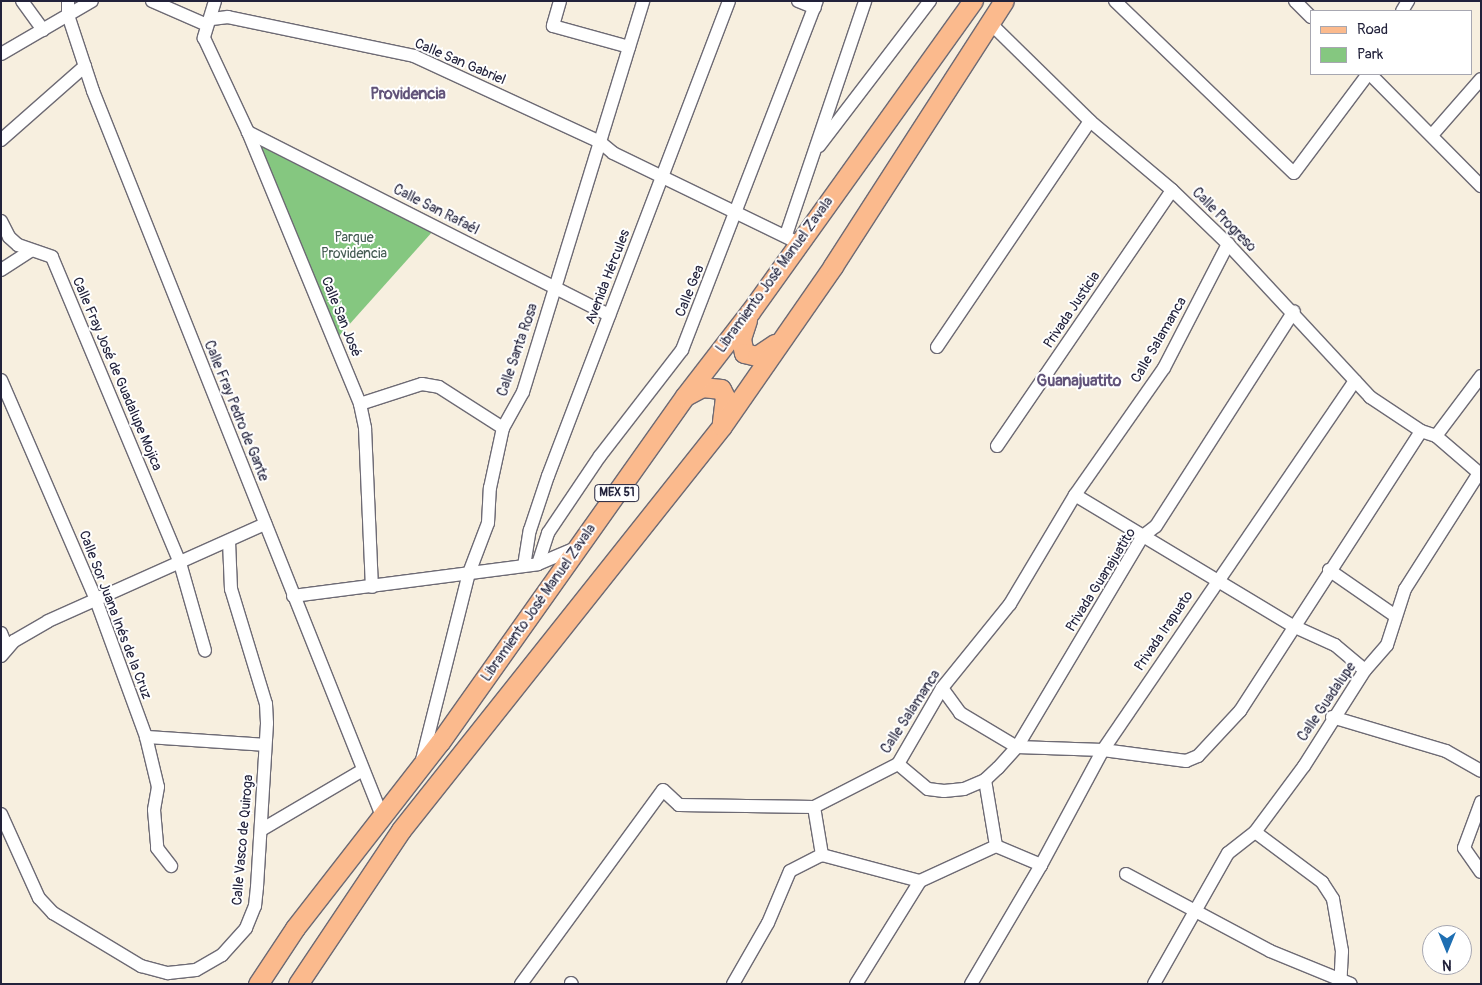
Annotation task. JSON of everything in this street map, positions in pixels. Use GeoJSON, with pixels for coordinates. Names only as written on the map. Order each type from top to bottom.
{"type":"FeatureCollection","features":[{"type":"Feature","properties":{"kind":"main road","name":"Libramiento José Manuel Zavala"},"geometry":{"type":"LineString","coordinates":[[258,984],[295,928],[420,768],[580,546],[685,396],[750,312],[793,239],[973,1]]}},
{"type":"Feature","properties":{"kind":"main road","name":"Libramiento José Manuel Zavala"},"geometry":{"type":"LineString","coordinates":[[298,984],[400,830],[722,426],[786,334],[1004,1]]}},
{"type":"Feature","properties":{"kind":"main road"},"geometry":{"type":"LineString","coordinates":[[750,312],[741,339],[741,347],[750,356],[765,352],[786,334]]}},
{"type":"Feature","properties":{"kind":"main road"},"geometry":{"type":"LineString","coordinates":[[685,396],[702,387],[721,389],[725,397],[722,426]]}},
{"type":"Feature","properties":{"kind":"street"},"geometry":{"type":"LineString","coordinates":[[22,1],[43,30]]}},
{"type":"Feature","properties":{"kind":"street","name":"Calle Fray Pedro de Gante"},"geometry":{"type":"LineString","coordinates":[[68,1],[68,16],[85,66],[293,596],[382,816]]}},
{"type":"Feature","properties":{"kind":"street"},"geometry":{"type":"LineString","coordinates":[[1,54],[92,1]]}},
{"type":"Feature","properties":{"kind":"street","name":"Calle San Gabriel"},"geometry":{"type":"LineString","coordinates":[[152,1],[210,22],[228,17],[414,56],[600,142],[613,153],[793,239]]}},
{"type":"Feature","properties":{"kind":"street","name":"Calle San José"},"geometry":{"type":"LineString","coordinates":[[215,1],[204,38],[248,132],[360,404],[365,428],[372,586]]}},
{"type":"Feature","properties":{"kind":"street"},"geometry":{"type":"LineString","coordinates":[[560,1],[553,26],[629,47]]}},
{"type":"Feature","properties":{"kind":"street","name":"Calle Santa Rosa"},"geometry":{"type":"LineString","coordinates":[[420,768],[469,572],[488,523],[490,488],[503,428],[523,392],[643,1]]}},
{"type":"Feature","properties":{"kind":"street","name":"Avenida Hércules"},"geometry":{"type":"LineString","coordinates":[[524,566],[530,530],[609,315],[729,1]]}},
{"type":"Feature","properties":{"kind":"street"},"geometry":{"type":"LineString","coordinates":[[798,1],[816,5]]}},
{"type":"Feature","properties":{"kind":"street"},"geometry":{"type":"LineString","coordinates":[[793,239],[812,154],[865,1]]}},
{"type":"Feature","properties":{"kind":"street"},"geometry":{"type":"LineString","coordinates":[[812,154],[930,1]]}},
{"type":"Feature","properties":{"kind":"street"},"geometry":{"type":"LineString","coordinates":[[1115,1],[1294,174],[1368,75]]}},
{"type":"Feature","properties":{"kind":"street"},"geometry":{"type":"LineString","coordinates":[[1295,1],[1310,16]]}},
{"type":"Feature","properties":{"kind":"street","name":"Calle Gea"},"geometry":{"type":"LineString","coordinates":[[538,564],[548,533],[600,456],[682,350],[738,213],[816,5]]}},
{"type":"Feature","properties":{"kind":"street","name":"Calle Progreso"},"geometry":{"type":"LineString","coordinates":[[989,22],[1090,121],[1172,190],[1228,244],[1294,312],[1370,397],[1421,431],[1436,436]]}},
{"type":"Feature","properties":{"kind":"street"},"geometry":{"type":"LineString","coordinates":[[1,140],[85,66]]}},
{"type":"Feature","properties":{"kind":"street"},"geometry":{"type":"LineString","coordinates":[[1370,75],[1481,186]]}},
{"type":"Feature","properties":{"kind":"street"},"geometry":{"type":"LineString","coordinates":[[1432,135],[1481,80]]}},
{"type":"Feature","properties":{"kind":"street"},"geometry":{"type":"LineString","coordinates":[[937,347],[1090,121]]}},
{"type":"Feature","properties":{"kind":"street","name":"Calle San Rafaél"},"geometry":{"type":"LineString","coordinates":[[248,132],[609,315]]}},
{"type":"Feature","properties":{"kind":"street","name":"Privada Justicia"},"geometry":{"type":"LineString","coordinates":[[997,446],[1172,190]]}},
{"type":"Feature","properties":{"kind":"street","name":"Calle Fray José de Guadalupe Mojica"},"geometry":{"type":"LineString","coordinates":[[1,221],[9,237],[30,251],[52,258],[180,563],[205,651]]}},
{"type":"Feature","properties":{"kind":"street","name":"Calle Salamanca"},"geometry":{"type":"LineString","coordinates":[[521,984],[663,790],[679,805],[814,808],[898,764],[942,688],[1010,604],[1075,495],[1164,368],[1228,244]]}},
{"type":"Feature","properties":{"kind":"street"},"geometry":{"type":"LineString","coordinates":[[1,270],[30,251]]}},
{"type":"Feature","properties":{"kind":"street","name":"Privada Guanajuatito"},"geometry":{"type":"LineString","coordinates":[[898,764],[928,789],[964,789],[985,780],[1017,747],[1143,536],[1156,526],[1294,312]]}},
{"type":"Feature","properties":{"kind":"street"},"geometry":{"type":"LineString","coordinates":[[1436,436],[1481,376]]}},
{"type":"Feature","properties":{"kind":"street","name":"Calle Sor Juana Inés de la Cruz"},"geometry":{"type":"LineString","coordinates":[[1,380],[96,600],[146,737],[158,787],[154,810],[157,848],[171,866]]}},
{"type":"Feature","properties":{"kind":"street","name":"Privada Irapuato"},"geometry":{"type":"LineString","coordinates":[[971,984],[1041,865],[1103,750],[1216,580],[1356,381]]}},
{"type":"Feature","properties":{"kind":"street"},"geometry":{"type":"LineString","coordinates":[[360,404],[422,384],[439,388],[503,428]]}},
{"type":"Feature","properties":{"kind":"street"},"geometry":{"type":"LineString","coordinates":[[942,688],[960,713],[1017,747],[1103,750],[1186,761],[1198,756],[1240,711],[1329,570],[1421,431]]}},
{"type":"Feature","properties":{"kind":"street","name":"Calle Guadalupe"},"geometry":{"type":"LineString","coordinates":[[1154,984],[1228,853],[1255,832],[1304,766],[1332,717],[1365,670],[1387,645],[1394,615],[1405,589],[1480,474],[1436,436]]}},
{"type":"Feature","properties":{"kind":"street"},"geometry":{"type":"LineString","coordinates":[[1075,495],[1293,626],[1335,645],[1365,670]]}},
{"type":"Feature","properties":{"kind":"street"},"geometry":{"type":"LineString","coordinates":[[4,652],[14,641],[48,621],[265,524]]}},
{"type":"Feature","properties":{"kind":"street","name":"Calle Vasco de Quiroga"},"geometry":{"type":"LineString","coordinates":[[1,814],[39,898],[53,913],[141,966],[168,973],[196,970],[222,955],[246,928],[255,906],[266,746],[266,704],[231,589],[230,541]]}},
{"type":"Feature","properties":{"kind":"street"},"geometry":{"type":"LineString","coordinates":[[293,596],[538,564],[580,546]]}},
{"type":"Feature","properties":{"kind":"street"},"geometry":{"type":"LineString","coordinates":[[1329,570],[1394,615]]}},
{"type":"Feature","properties":{"kind":"street"},"geometry":{"type":"LineString","coordinates":[[1,633],[4,652]]}},
{"type":"Feature","properties":{"kind":"street"},"geometry":{"type":"LineString","coordinates":[[1332,717],[1446,751],[1481,772]]}},
{"type":"Feature","properties":{"kind":"street"},"geometry":{"type":"LineString","coordinates":[[146,737],[266,746]]}},
{"type":"Feature","properties":{"kind":"street"},"geometry":{"type":"LineString","coordinates":[[260,830],[363,770]]}},
{"type":"Feature","properties":{"kind":"street"},"geometry":{"type":"LineString","coordinates":[[985,780],[996,846]]}},
{"type":"Feature","properties":{"kind":"street"},"geometry":{"type":"LineString","coordinates":[[1478,870],[1464,848],[1481,802]]}},
{"type":"Feature","properties":{"kind":"street"},"geometry":{"type":"LineString","coordinates":[[814,808],[822,855]]}},
{"type":"Feature","properties":{"kind":"street"},"geometry":{"type":"LineString","coordinates":[[1126,874],[1270,951],[1344,982],[1342,951],[1333,899],[1322,882],[1255,832]]}},
{"type":"Feature","properties":{"kind":"street"},"geometry":{"type":"LineString","coordinates":[[856,984],[920,881],[996,846],[1041,865]]}},
{"type":"Feature","properties":{"kind":"street"},"geometry":{"type":"LineString","coordinates":[[733,984],[768,923],[790,871],[822,855],[920,881]]}},
{"type":"Feature","properties":{"kind":"green space","name":"Parque Providencia"},"geometry":{"type":"Polygon","coordinates":[[[258,142],[433,231],[339,336],[258,142]]]}},
{"type":"Feature","properties":{"kind":"district","name":"Providencia"},"geometry":{"type":"Point","coordinates":[408,94]}},
{"type":"Feature","properties":{"kind":"district","name":"Guanajuatito"},"geometry":{"type":"Point","coordinates":[1079,381]}}]}
